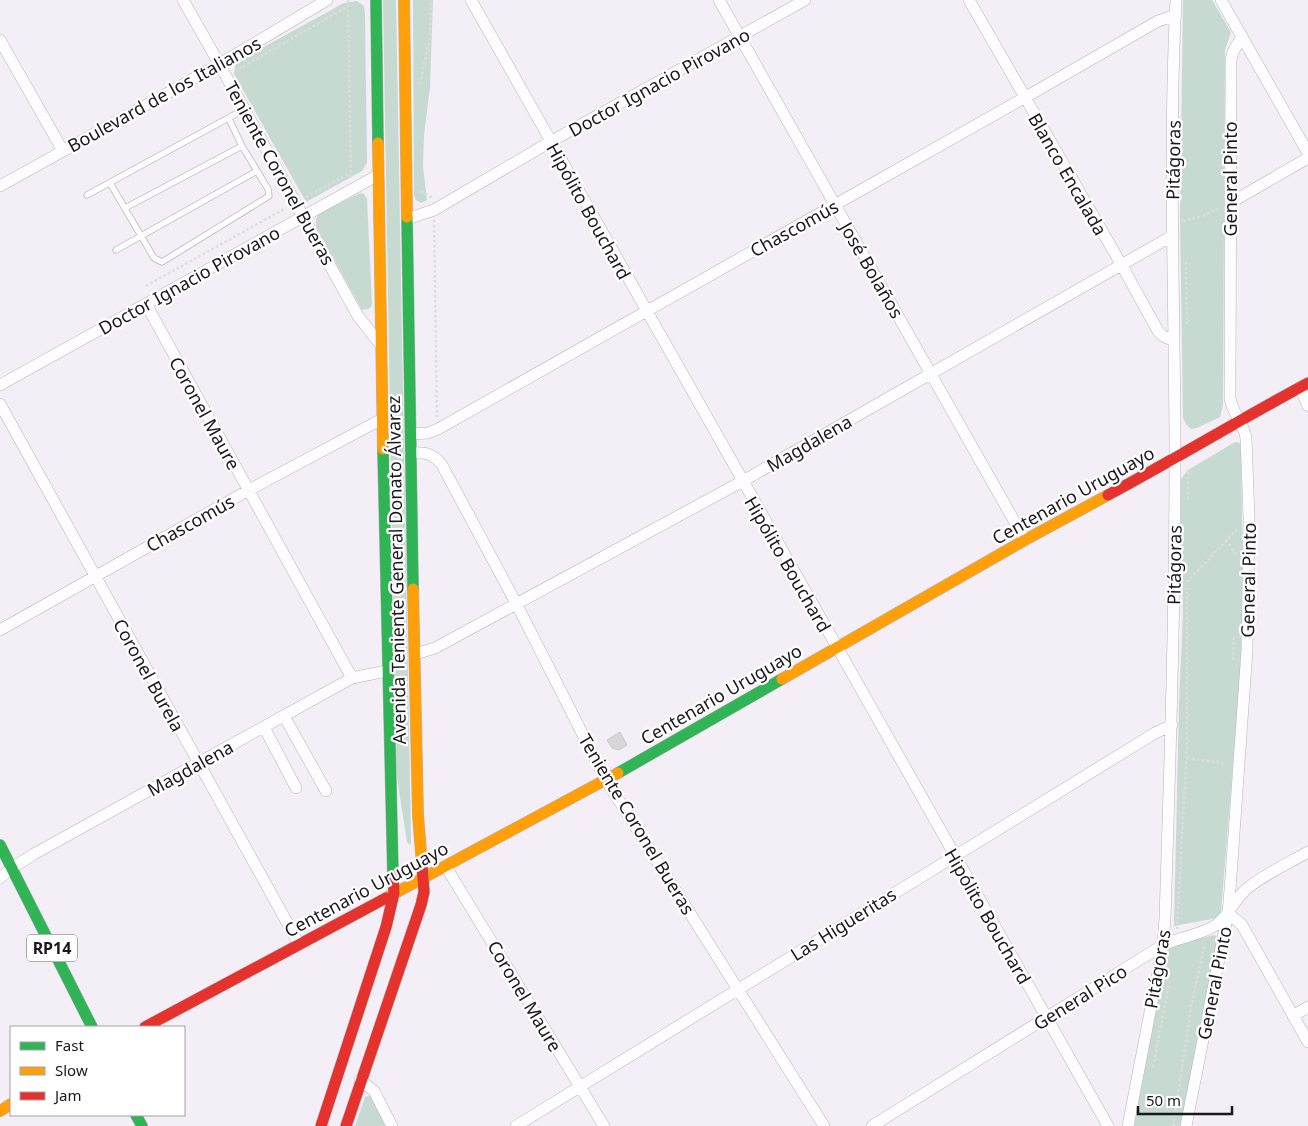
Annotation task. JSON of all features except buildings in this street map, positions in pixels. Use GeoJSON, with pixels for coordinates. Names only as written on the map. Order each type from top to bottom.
{"type":"FeatureCollection","features":[{"type":"Feature","properties":{"kind":"main road","name":"Avenida Teniente General Donato Álvarez"},"geometry":{"type":"LineString","coordinates":[[321,1126],[386,927],[394,893],[386,671],[376,0]]}},
{"type":"Feature","properties":{"kind":"main road","name":"Avenida Teniente General Donato Álvarez"},"geometry":{"type":"LineString","coordinates":[[346,1126],[424,892],[418,815],[404,0]]}},
{"type":"Feature","properties":{"kind":"main road","name":"Centenario Uruguayo"},"geometry":{"type":"LineString","coordinates":[[147,1026],[606,780],[1025,540],[1175,459],[1239,420],[1304,385]]}},
{"type":"Feature","properties":{"kind":"main road","name":"RP14"},"geometry":{"type":"LineString","coordinates":[[0,845],[91,1026]]}},
{"type":"Feature","properties":{"kind":"street","name":"Teniente Coronel Bueras"},"geometry":{"type":"LineString","coordinates":[[183,0],[358,316],[380,344]]}},
{"type":"Feature","properties":{"kind":"street","name":"Boulevard de los Italianos"},"geometry":{"type":"LineString","coordinates":[[0,186],[220,64],[327,0]]}},
{"type":"Feature","properties":{"kind":"street","name":"Hipólito Bouchard"},"geometry":{"type":"LineString","coordinates":[[471,0],[741,482],[1108,1126]]}},
{"type":"Feature","properties":{"kind":"street","name":"José Bolaños"},"geometry":{"type":"LineString","coordinates":[[719,0],[1025,540]]}},
{"type":"Feature","properties":{"kind":"street","name":"Doctor Ignacio Pirovano"},"geometry":{"type":"LineString","coordinates":[[407,219],[434,210],[550,142],[805,0]]}},
{"type":"Feature","properties":{"kind":"street","name":"Blanco Encalada"},"geometry":{"type":"LineString","coordinates":[[969,0],[1158,331],[1163,336],[1174,341]]}},
{"type":"Feature","properties":{"kind":"street","name":"Pitágoras"},"geometry":{"type":"LineString","coordinates":[[1128,1126],[1163,945],[1166,918],[1172,725],[1175,459],[1172,224],[1176,0]]}},
{"type":"Feature","properties":{"kind":"street"},"geometry":{"type":"LineString","coordinates":[[1222,0],[1308,153]]}},
{"type":"Feature","properties":{"kind":"street","name":"Chascomús"},"geometry":{"type":"LineString","coordinates":[[410,434],[430,433],[1158,21],[1176,15]]}},
{"type":"Feature","properties":{"kind":"street","name":"General Pinto"},"geometry":{"type":"LineString","coordinates":[[1186,1126],[1228,913],[1247,650],[1249,518],[1246,438],[1245,432],[1231,406],[1230,398],[1231,60],[1233,52],[1242,36]]}},
{"type":"Feature","properties":{"kind":"street"},"geometry":{"type":"LineString","coordinates":[[0,40],[63,151]]}},
{"type":"Feature","properties":{"kind":"street"},"geometry":{"type":"LineString","coordinates":[[1230,202],[1308,158]]}},
{"type":"Feature","properties":{"kind":"street","name":"Doctor Ignacio Pirovano"},"geometry":{"type":"LineString","coordinates":[[0,385],[378,175]]}},
{"type":"Feature","properties":{"kind":"street","name":"Magdalena"},"geometry":{"type":"LineString","coordinates":[[415,654],[435,648],[741,482],[1172,236]]}},
{"type":"Feature","properties":{"kind":"street","name":"Coronel Maure"},"geometry":{"type":"LineString","coordinates":[[146,304],[352,678]]}},
{"type":"Feature","properties":{"kind":"street"},"geometry":{"type":"LineString","coordinates":[[1304,385],[1308,406]]}},
{"type":"Feature","properties":{"kind":"street","name":"Coronel Burela"},"geometry":{"type":"LineString","coordinates":[[0,404],[299,944]]}},
{"type":"Feature","properties":{"kind":"street","name":"Chascomús"},"geometry":{"type":"LineString","coordinates":[[0,630],[94,576],[382,419]]}},
{"type":"Feature","properties":{"kind":"street"},"geometry":{"type":"LineString","coordinates":[[411,453],[423,452],[432,454],[430,433]]}},
{"type":"Feature","properties":{"kind":"street","name":"Teniente Coronel Bueras"},"geometry":{"type":"LineString","coordinates":[[432,454],[442,464],[517,604],[606,780],[824,1126]]}},
{"type":"Feature","properties":{"kind":"street","name":"Magdalena"},"geometry":{"type":"LineString","coordinates":[[0,878],[34,854],[352,678],[386,671]]}},
{"type":"Feature","properties":{"kind":"street"},"geometry":{"type":"LineString","coordinates":[[284,716],[326,791]]}},
{"type":"Feature","properties":{"kind":"street","name":"Las Higueritas"},"geometry":{"type":"LineString","coordinates":[[516,1126],[953,856],[1155,733],[1172,725]]}},
{"type":"Feature","properties":{"kind":"street"},"geometry":{"type":"LineString","coordinates":[[264,727],[296,788]]}},
{"type":"Feature","properties":{"kind":"street","name":"General Pico"},"geometry":{"type":"LineString","coordinates":[[872,1126],[1163,945],[1209,929],[1228,913],[1240,895],[1249,887],[1308,852]]}},
{"type":"Feature","properties":{"kind":"street","name":"Coronel Maure"},"geometry":{"type":"LineString","coordinates":[[446,867],[604,1126]]}},
{"type":"Feature","properties":{"kind":"street"},"geometry":{"type":"LineString","coordinates":[[1228,913],[1242,925],[1308,1042]]}},
{"type":"Feature","properties":{"kind":"street"},"geometry":{"type":"LineString","coordinates":[[1293,1016],[1308,1007]]}},
{"type":"Feature","properties":{"kind":"street"},"geometry":{"type":"LineString","coordinates":[[360,1080],[374,1091],[392,1126]]}},
{"type":"Feature","properties":{"kind":"lane"},"geometry":{"type":"LineString","coordinates":[[87,196],[243,110]]}},
{"type":"Feature","properties":{"kind":"lane"},"geometry":{"type":"LineString","coordinates":[[110,183],[154,258],[162,262],[266,200],[270,194],[242,146],[229,119]]}},
{"type":"Feature","properties":{"kind":"lane"},"geometry":{"type":"LineString","coordinates":[[125,208],[242,146]]}},
{"type":"Feature","properties":{"kind":"lane"},"geometry":{"type":"LineString","coordinates":[[116,250],[257,171]]}},
{"type":"Feature","properties":{"kind":"path"},"geometry":{"type":"LineString","coordinates":[[348,0],[351,190]]}},
{"type":"Feature","properties":{"kind":"path"},"geometry":{"type":"LineString","coordinates":[[239,69],[348,6]]}},
{"type":"Feature","properties":{"kind":"path"},"geometry":{"type":"LineString","coordinates":[[146,286],[350,172]]}},
{"type":"Feature","properties":{"kind":"path"},"geometry":{"type":"LineString","coordinates":[[1172,224],[1202,216],[1230,202]]}},
{"type":"Feature","properties":{"kind":"path"},"geometry":{"type":"LineString","coordinates":[[1176,939],[1179,914],[1186,758],[1187,580],[1239,527]]}},
{"type":"Feature","properties":{"kind":"path"},"geometry":{"type":"LineString","coordinates":[[1226,540],[1236,553],[1236,563]]}},
{"type":"Feature","properties":{"kind":"path"},"geometry":{"type":"LineString","coordinates":[[1233,664],[1234,627]]}},
{"type":"Feature","properties":{"kind":"path"},"geometry":{"type":"LineString","coordinates":[[1186,758],[1229,764]]}},
{"type":"Feature","properties":{"kind":"path"},"geometry":{"type":"LineString","coordinates":[[1173,1126],[1192,1002],[1209,929]]}},
{"type":"Feature","properties":{"kind":"path"},"geometry":{"type":"LineString","coordinates":[[1152,1072],[1170,976]]}},
{"type":"Feature","properties":{"kind":"green space"},"geometry":{"type":"Polygon","coordinates":[[[383,0],[396,0],[410,845],[407,842],[396,771],[383,0]]]}},
{"type":"Feature","properties":{"kind":"green space"},"geometry":{"type":"Polygon","coordinates":[[[413,0],[433,0],[430,87],[424,135],[423,166],[427,200],[421,203],[414,196],[413,0]]]}},
{"type":"Feature","properties":{"kind":"green space"},"geometry":{"type":"Polygon","coordinates":[[[1183,0],[1212,0],[1231,32],[1225,50],[1223,405],[1220,417],[1191,429],[1183,418],[1180,215],[1183,0]]]}},
{"type":"Feature","properties":{"kind":"green space"},"geometry":{"type":"Polygon","coordinates":[[[357,1],[364,6],[365,14],[367,163],[362,171],[306,202],[234,74],[236,62],[344,3],[357,1]]]}},
{"type":"Feature","properties":{"kind":"green space"},"geometry":{"type":"Polygon","coordinates":[[[360,193],[364,194],[367,199],[372,305],[369,309],[362,310],[316,227],[316,219],[319,213],[360,193]]]}},
{"type":"Feature","properties":{"kind":"green space"},"geometry":{"type":"Polygon","coordinates":[[[1235,442],[1240,443],[1241,447],[1243,598],[1240,678],[1221,912],[1217,918],[1174,926],[1183,613],[1180,480],[1188,470],[1235,442]]]}},
{"type":"Feature","properties":{"kind":"green space"},"geometry":{"type":"Polygon","coordinates":[[[1214,935],[1220,939],[1181,1126],[1134,1126],[1166,952],[1170,946],[1214,935]]]}},
{"type":"Feature","properties":{"kind":"green space"},"geometry":{"type":"Polygon","coordinates":[[[365,1097],[374,1098],[385,1126],[355,1126],[365,1097]]]}},
{"type":"Feature","properties":{"kind":"traffic: fast"},"geometry":{"type":"LineString","coordinates":[[376,0],[378,143]]}},
{"type":"Feature","properties":{"kind":"traffic: fast"},"geometry":{"type":"LineString","coordinates":[[407,217],[413,589]]}},
{"type":"Feature","properties":{"kind":"traffic: fast"},"geometry":{"type":"LineString","coordinates":[[383,449],[393,876]]}},
{"type":"Feature","properties":{"kind":"traffic: fast"},"geometry":{"type":"LineString","coordinates":[[618,773],[782,679]]}},
{"type":"Feature","properties":{"kind":"traffic: fast"},"geometry":{"type":"LineString","coordinates":[[0,845],[91,1026]]}},
{"type":"Feature","properties":{"kind":"traffic: fast"},"geometry":{"type":"LineString","coordinates":[[137,1116],[142,1126]]}},
{"type":"Feature","properties":{"kind":"traffic: slow"},"geometry":{"type":"LineString","coordinates":[[404,0],[407,217]]}},
{"type":"Feature","properties":{"kind":"traffic: slow"},"geometry":{"type":"LineString","coordinates":[[378,143],[383,449]]}},
{"type":"Feature","properties":{"kind":"traffic: slow"},"geometry":{"type":"LineString","coordinates":[[782,679],[1025,540],[1108,495]]}},
{"type":"Feature","properties":{"kind":"traffic: slow"},"geometry":{"type":"LineString","coordinates":[[413,589],[418,815],[422,865]]}},
{"type":"Feature","properties":{"kind":"traffic: slow"},"geometry":{"type":"LineString","coordinates":[[386,898],[618,773]]}},
{"type":"Feature","properties":{"kind":"traffic: slow"},"geometry":{"type":"LineString","coordinates":[[0,1111],[10,1105]]}},
{"type":"Feature","properties":{"kind":"traffic: jam"},"geometry":{"type":"LineString","coordinates":[[1108,495],[1308,383]]}},
{"type":"Feature","properties":{"kind":"traffic: jam"},"geometry":{"type":"LineString","coordinates":[[346,1126],[421,905],[424,892],[422,865]]}},
{"type":"Feature","properties":{"kind":"traffic: jam"},"geometry":{"type":"LineString","coordinates":[[321,1126],[386,927],[394,893],[393,876]]}},
{"type":"Feature","properties":{"kind":"traffic: jam"},"geometry":{"type":"LineString","coordinates":[[147,1026],[386,898]]}}]}
